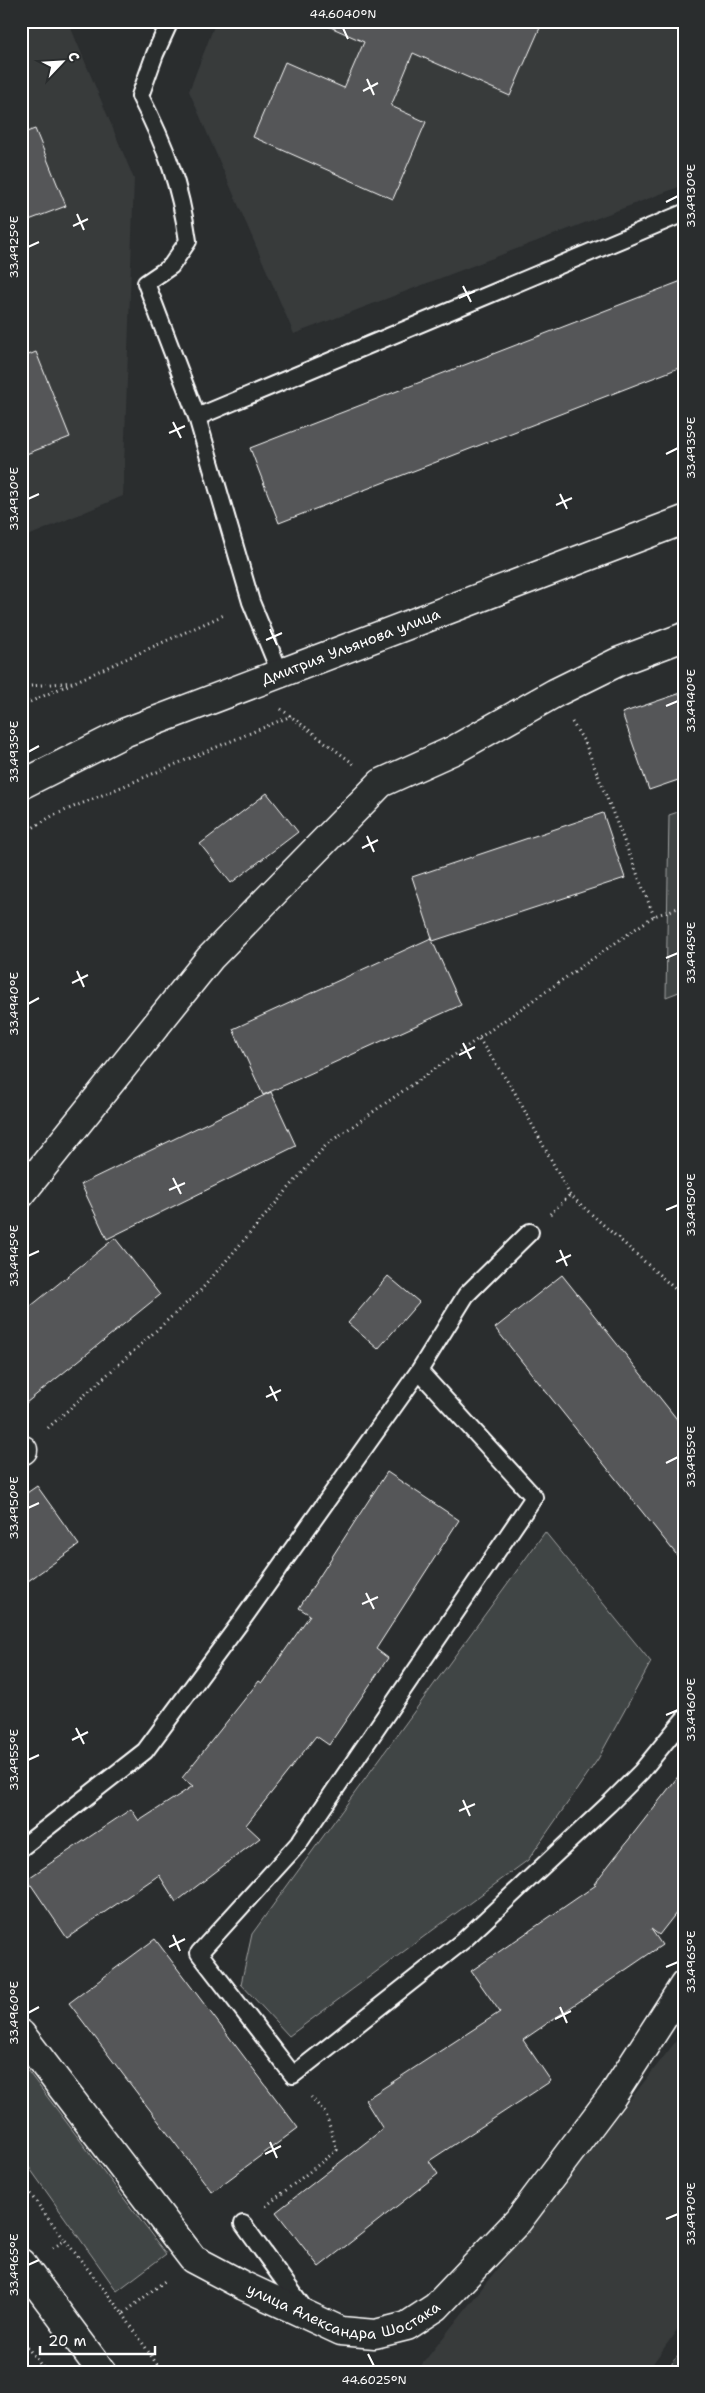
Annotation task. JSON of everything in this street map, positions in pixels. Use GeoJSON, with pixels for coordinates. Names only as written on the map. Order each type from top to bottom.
{"type":"FeatureCollection","features":[{"type":"Feature","properties":{"kind":"street","name":"Дмитрия Ульянова улица"},"geometry":{"type":"LineString","coordinates":[[21,785],[126,732],[281,675],[684,520]]}},
{"type":"Feature","properties":{"kind":"street"},"geometry":{"type":"LineString","coordinates":[[21,1194],[210,958],[381,784],[454,750],[555,693],[620,662],[684,637]]}},
{"type":"Feature","properties":{"kind":"street","name":"улица Александра Шостака"},"geometry":{"type":"LineString","coordinates":[[21,2034],[193,2259],[244,2286],[341,2331],[375,2334],[408,2326],[436,2307],[518,2221],[613,2095],[684,1985]]}},
{"type":"Feature","properties":{"kind":"street"},"geometry":{"type":"LineString","coordinates":[[24,2266],[102,2372]]}},
{"type":"Feature","properties":{"kind":"lane"},"geometry":{"type":"LineString","coordinates":[[170,21],[155,54],[140,96],[165,147],[183,202],[188,241],[171,266],[146,283],[197,417],[251,602],[281,675]]}},
{"type":"Feature","properties":{"kind":"lane"},"geometry":{"type":"LineString","coordinates":[[197,417],[684,213]]}},
{"type":"Feature","properties":{"kind":"lane"},"geometry":{"type":"LineString","coordinates":[[21,1848],[145,1751],[245,1616],[418,1371],[466,1295],[530,1232]]}},
{"type":"Feature","properties":{"kind":"lane"},"geometry":{"type":"LineString","coordinates":[[418,1371],[534,1497],[298,1844],[199,1953],[293,2075],[464,1940],[641,1772],[684,1719]]}},
{"type":"Feature","properties":{"kind":"lane"},"geometry":{"type":"LineString","coordinates":[[243,2224],[311,2316]]}},
{"type":"Feature","properties":{"kind":"path"},"geometry":{"type":"LineString","coordinates":[[21,706],[251,602]]}},
{"type":"Feature","properties":{"kind":"path"},"geometry":{"type":"LineString","coordinates":[[21,687],[77,681]]}},
{"type":"Feature","properties":{"kind":"path"},"geometry":{"type":"LineString","coordinates":[[251,686],[381,784]]}},
{"type":"Feature","properties":{"kind":"path"},"geometry":{"type":"LineString","coordinates":[[555,693],[585,743],[654,916]]}},
{"type":"Feature","properties":{"kind":"path"},"geometry":{"type":"LineString","coordinates":[[21,835],[52,816],[291,716]]}},
{"type":"Feature","properties":{"kind":"path"},"geometry":{"type":"LineString","coordinates":[[22,1450],[200,1290],[327,1144],[654,916],[684,906]]}},
{"type":"Feature","properties":{"kind":"path"},"geometry":{"type":"LineString","coordinates":[[479,1038],[514,1091],[570,1195],[684,1297]]}},
{"type":"Feature","properties":{"kind":"path"},"geometry":{"type":"LineString","coordinates":[[243,2224],[337,2150],[326,2114],[293,2075]]}},
{"type":"Feature","properties":{"kind":"path"},"geometry":{"type":"LineString","coordinates":[[21,2182],[123,2314],[162,2372]]}},
{"type":"Feature","properties":{"kind":"path"},"geometry":{"type":"LineString","coordinates":[[24,2266],[65,2240]]}},
{"type":"Feature","properties":{"kind":"path"},"geometry":{"type":"LineString","coordinates":[[123,2314],[193,2259]]}},
{"type":"Feature","properties":{"kind":"path"},"geometry":{"type":"LineString","coordinates":[[21,2339],[46,2372]]}},
{"type":"Feature","properties":{"kind":"shaded area"},"geometry":{"type":"Polygon","coordinates":[[[21,21],[68,21],[134,179],[123,496],[21,539],[21,21]]]}},
{"type":"Feature","properties":{"kind":"shaded area"},"geometry":{"type":"Polygon","coordinates":[[[216,21],[684,21],[684,185],[294,334],[189,91],[216,21]]]}},
{"type":"Feature","properties":{"kind":"shaded area"},"geometry":{"type":"Polygon","coordinates":[[[684,810],[684,990],[666,997],[669,815],[684,810]]]}},
{"type":"Feature","properties":{"kind":"shaded area"},"geometry":{"type":"Polygon","coordinates":[[[545,1532],[651,1662],[598,1759],[528,1860],[289,2036],[241,1984],[252,1934],[545,1532]]]}},
{"type":"Feature","properties":{"kind":"shaded area"},"geometry":{"type":"Polygon","coordinates":[[[684,2031],[684,2320],[647,2372],[416,2372],[684,2031]]]}},
{"type":"Feature","properties":{"kind":"shaded area"},"geometry":{"type":"Polygon","coordinates":[[[21,2062],[166,2254],[117,2291],[21,2156],[21,2062]]]}},
{"type":"Feature","properties":{"kind":"shaded area"},"geometry":{"type":"Polygon","coordinates":[[[684,2347],[684,2372],[666,2372],[684,2347]]]}},
{"type":"Feature","properties":{"kind":"building"},"geometry":{"type":"Polygon","coordinates":[[[317,21],[543,21],[510,96],[413,53],[391,106],[426,122],[393,199],[253,137],[285,62],[344,88],[364,42],[317,21]]]}},
{"type":"Feature","properties":{"kind":"building"},"geometry":{"type":"Polygon","coordinates":[[[35,129],[66,206],[21,223],[21,134],[35,129]]]}},
{"type":"Feature","properties":{"kind":"building"},"geometry":{"type":"Polygon","coordinates":[[[684,280],[684,366],[279,523],[250,448],[684,280]]]}},
{"type":"Feature","properties":{"kind":"building"},"geometry":{"type":"Polygon","coordinates":[[[36,352],[70,437],[21,456],[21,358],[36,352]]]}},
{"type":"Feature","properties":{"kind":"building"},"geometry":{"type":"Polygon","coordinates":[[[684,692],[684,778],[649,790],[622,713],[684,692]]]}},
{"type":"Feature","properties":{"kind":"building"},"geometry":{"type":"Polygon","coordinates":[[[267,793],[298,832],[231,883],[200,844],[267,793]]]}},
{"type":"Feature","properties":{"kind":"building"},"geometry":{"type":"Polygon","coordinates":[[[603,813],[625,878],[433,941],[412,877],[603,813]]]}},
{"type":"Feature","properties":{"kind":"building"},"geometry":{"type":"Polygon","coordinates":[[[431,938],[461,1005],[263,1095],[233,1029],[431,938]]]}},
{"type":"Feature","properties":{"kind":"building"},"geometry":{"type":"Polygon","coordinates":[[[271,1092],[296,1146],[107,1239],[81,1184],[271,1092]]]}},
{"type":"Feature","properties":{"kind":"building"},"geometry":{"type":"Polygon","coordinates":[[[115,1238],[160,1295],[21,1407],[21,1314],[115,1238]]]}},
{"type":"Feature","properties":{"kind":"building"},"geometry":{"type":"Polygon","coordinates":[[[562,1275],[684,1428],[684,1564],[495,1328],[562,1275]]]}},
{"type":"Feature","properties":{"kind":"building"},"geometry":{"type":"Polygon","coordinates":[[[388,1276],[419,1302],[378,1349],[348,1323],[388,1276]]]}},
{"type":"Feature","properties":{"kind":"building"},"geometry":{"type":"Polygon","coordinates":[[[387,1472],[459,1520],[376,1649],[388,1658],[329,1745],[316,1736],[246,1825],[260,1838],[176,1902],[159,1875],[67,1938],[27,1879],[131,1809],[139,1821],[193,1786],[182,1778],[259,1681],[262,1683],[310,1615],[299,1608],[387,1472]]]}},
{"type":"Feature","properties":{"kind":"building"},"geometry":{"type":"Polygon","coordinates":[[[37,1486],[79,1545],[21,1586],[21,1497],[37,1486]]]}},
{"type":"Feature","properties":{"kind":"building"},"geometry":{"type":"Polygon","coordinates":[[[684,1769],[684,1903],[659,1935],[651,1929],[662,1945],[523,2040],[551,2081],[429,2161],[438,2174],[319,2267],[276,2212],[383,2129],[365,2100],[500,2012],[471,1971],[596,1885],[594,1884],[684,1769]]]}},
{"type":"Feature","properties":{"kind":"building"},"geometry":{"type":"Polygon","coordinates":[[[155,1939],[298,2128],[212,2192],[69,2003],[155,1939]]]}}]}
